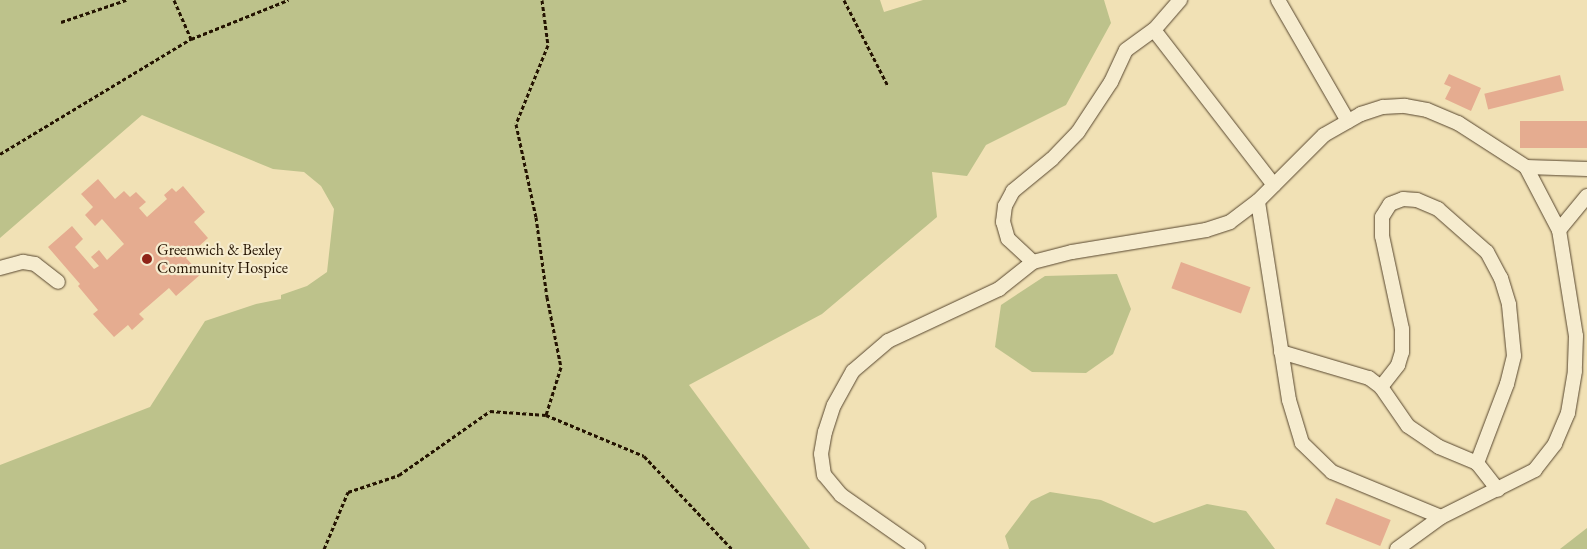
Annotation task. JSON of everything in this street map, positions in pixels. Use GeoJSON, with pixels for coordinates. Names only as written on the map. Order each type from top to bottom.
{"type":"FeatureCollection","features":[{"type":"Feature","properties":{"kind":"lane"},"geometry":{"type":"LineString","coordinates":[[1034,262],[1008,239],[1003,222],[1005,206],[1012,191],[1052,159],[1078,132],[1111,82],[1126,50],[1154,30],[1180,0]]}},
{"type":"Feature","properties":{"kind":"lane"},"geometry":{"type":"LineString","coordinates":[[1278,0],[1348,121]]}},
{"type":"Feature","properties":{"kind":"lane"},"geometry":{"type":"LineString","coordinates":[[1154,30],[1274,185]]}},
{"type":"Feature","properties":{"kind":"lane"},"geometry":{"type":"LineString","coordinates":[[918,549],[841,495],[824,475],[821,454],[834,405],[853,370],[870,353],[888,341],[999,289],[1034,262],[1072,252],[1206,230],[1230,222],[1258,201],[1324,135],[1348,121],[1382,107],[1405,106],[1427,110],[1458,123],[1526,167],[1559,230],[1576,336],[1575,371],[1568,413],[1555,444],[1534,470],[1498,490],[1441,517],[1397,549]]}},
{"type":"Feature","properties":{"kind":"lane"},"geometry":{"type":"LineString","coordinates":[[1526,167],[1587,168]]}},
{"type":"Feature","properties":{"kind":"lane"},"geometry":{"type":"LineString","coordinates":[[1559,230],[1587,196]]}},
{"type":"Feature","properties":{"kind":"lane"},"geometry":{"type":"LineString","coordinates":[[1382,387],[1398,365],[1402,336],[1382,236],[1382,218],[1390,204],[1404,199],[1417,200],[1438,209],[1487,252],[1501,278],[1509,305],[1514,356],[1507,384],[1477,463]]}},
{"type":"Feature","properties":{"kind":"lane"},"geometry":{"type":"LineString","coordinates":[[1258,201],[1281,352],[1296,425],[1302,443],[1315,458],[1332,472],[1441,517]]}},
{"type":"Feature","properties":{"kind":"lane"},"geometry":{"type":"LineString","coordinates":[[0,268],[22,262],[35,264],[58,282]]}},
{"type":"Feature","properties":{"kind":"lane"},"geometry":{"type":"LineString","coordinates":[[1281,352],[1369,378],[1382,387],[1408,426],[1440,447],[1477,463],[1498,490]]}},
{"type":"Feature","properties":{"kind":"path"},"geometry":{"type":"LineString","coordinates":[[61,22],[126,0]]}},
{"type":"Feature","properties":{"kind":"path"},"geometry":{"type":"LineString","coordinates":[[174,0],[191,39]]}},
{"type":"Feature","properties":{"kind":"path"},"geometry":{"type":"LineString","coordinates":[[0,154],[191,39],[288,0]]}},
{"type":"Feature","properties":{"kind":"path"},"geometry":{"type":"LineString","coordinates":[[542,0],[548,46],[516,124],[536,217],[547,297],[561,367],[546,415]]}},
{"type":"Feature","properties":{"kind":"path"},"geometry":{"type":"LineString","coordinates":[[844,0],[888,86]]}},
{"type":"Feature","properties":{"kind":"path"},"geometry":{"type":"LineString","coordinates":[[324,549],[348,492],[399,475],[490,411],[546,415],[644,456],[732,549]]}},
{"type":"Feature","properties":{"kind":"green space"},"geometry":{"type":"Polygon","coordinates":[[[0,0],[880,0],[884,12],[923,0],[1104,0],[1111,23],[1066,105],[986,145],[967,176],[932,172],[937,217],[822,314],[689,385],[810,549],[0,549],[0,465],[150,407],[205,321],[256,304],[281,299],[281,295],[307,286],[327,272],[334,209],[321,186],[304,172],[273,169],[142,115],[0,238],[0,0]]]}},
{"type":"Feature","properties":{"kind":"green space"},"geometry":{"type":"Polygon","coordinates":[[[1117,274],[1131,309],[1113,354],[1086,373],[1032,372],[995,347],[1001,305],[1045,276],[1117,274]]]}},
{"type":"Feature","properties":{"kind":"green space"},"geometry":{"type":"Polygon","coordinates":[[[1050,492],[1101,500],[1154,523],[1207,504],[1246,511],[1275,549],[1009,549],[1005,536],[1031,501],[1050,492]]]}},
{"type":"Feature","properties":{"kind":"green space"},"geometry":{"type":"Polygon","coordinates":[[[1587,528],[1587,549],[1560,549],[1587,528]]]}},
{"type":"Feature","properties":{"kind":"building"},"geometry":{"type":"Polygon","coordinates":[[[1449,74],[1481,88],[1471,111],[1445,99],[1451,87],[1444,84],[1449,74]]]}},
{"type":"Feature","properties":{"kind":"building"},"geometry":{"type":"Polygon","coordinates":[[[1560,75],[1564,91],[1488,109],[1484,94],[1560,75]]]}},
{"type":"Feature","properties":{"kind":"building"},"geometry":{"type":"Polygon","coordinates":[[[1520,121],[1587,121],[1587,148],[1520,148],[1520,121]]]}},
{"type":"Feature","properties":{"kind":"building","name":"Greenwich & Bexley Community Hospice"},"geometry":{"type":"Polygon","coordinates":[[[98,179],[115,199],[124,191],[130,197],[136,192],[146,202],[139,208],[147,217],[167,199],[164,195],[172,188],[176,192],[183,186],[205,212],[194,222],[208,238],[186,258],[201,274],[176,296],[169,288],[139,314],[144,319],[132,330],[128,325],[114,337],[93,314],[98,310],[78,286],[80,284],[48,247],[72,226],[83,239],[75,247],[94,269],[99,266],[91,257],[99,250],[107,260],[124,244],[102,219],[95,226],[85,215],[93,207],[81,194],[98,179]]]}},
{"type":"Feature","properties":{"kind":"building"},"geometry":{"type":"Polygon","coordinates":[[[1181,262],[1251,287],[1241,314],[1171,288],[1181,262]]]}},
{"type":"Feature","properties":{"kind":"building"},"geometry":{"type":"Polygon","coordinates":[[[1336,498],[1391,520],[1380,546],[1326,524],[1336,498]]]}},
{"type":"Feature","properties":{"kind":"place","name":"Greenwich & Bexley Community Hospice"},"geometry":{"type":"Point","coordinates":[147,259]}}]}
